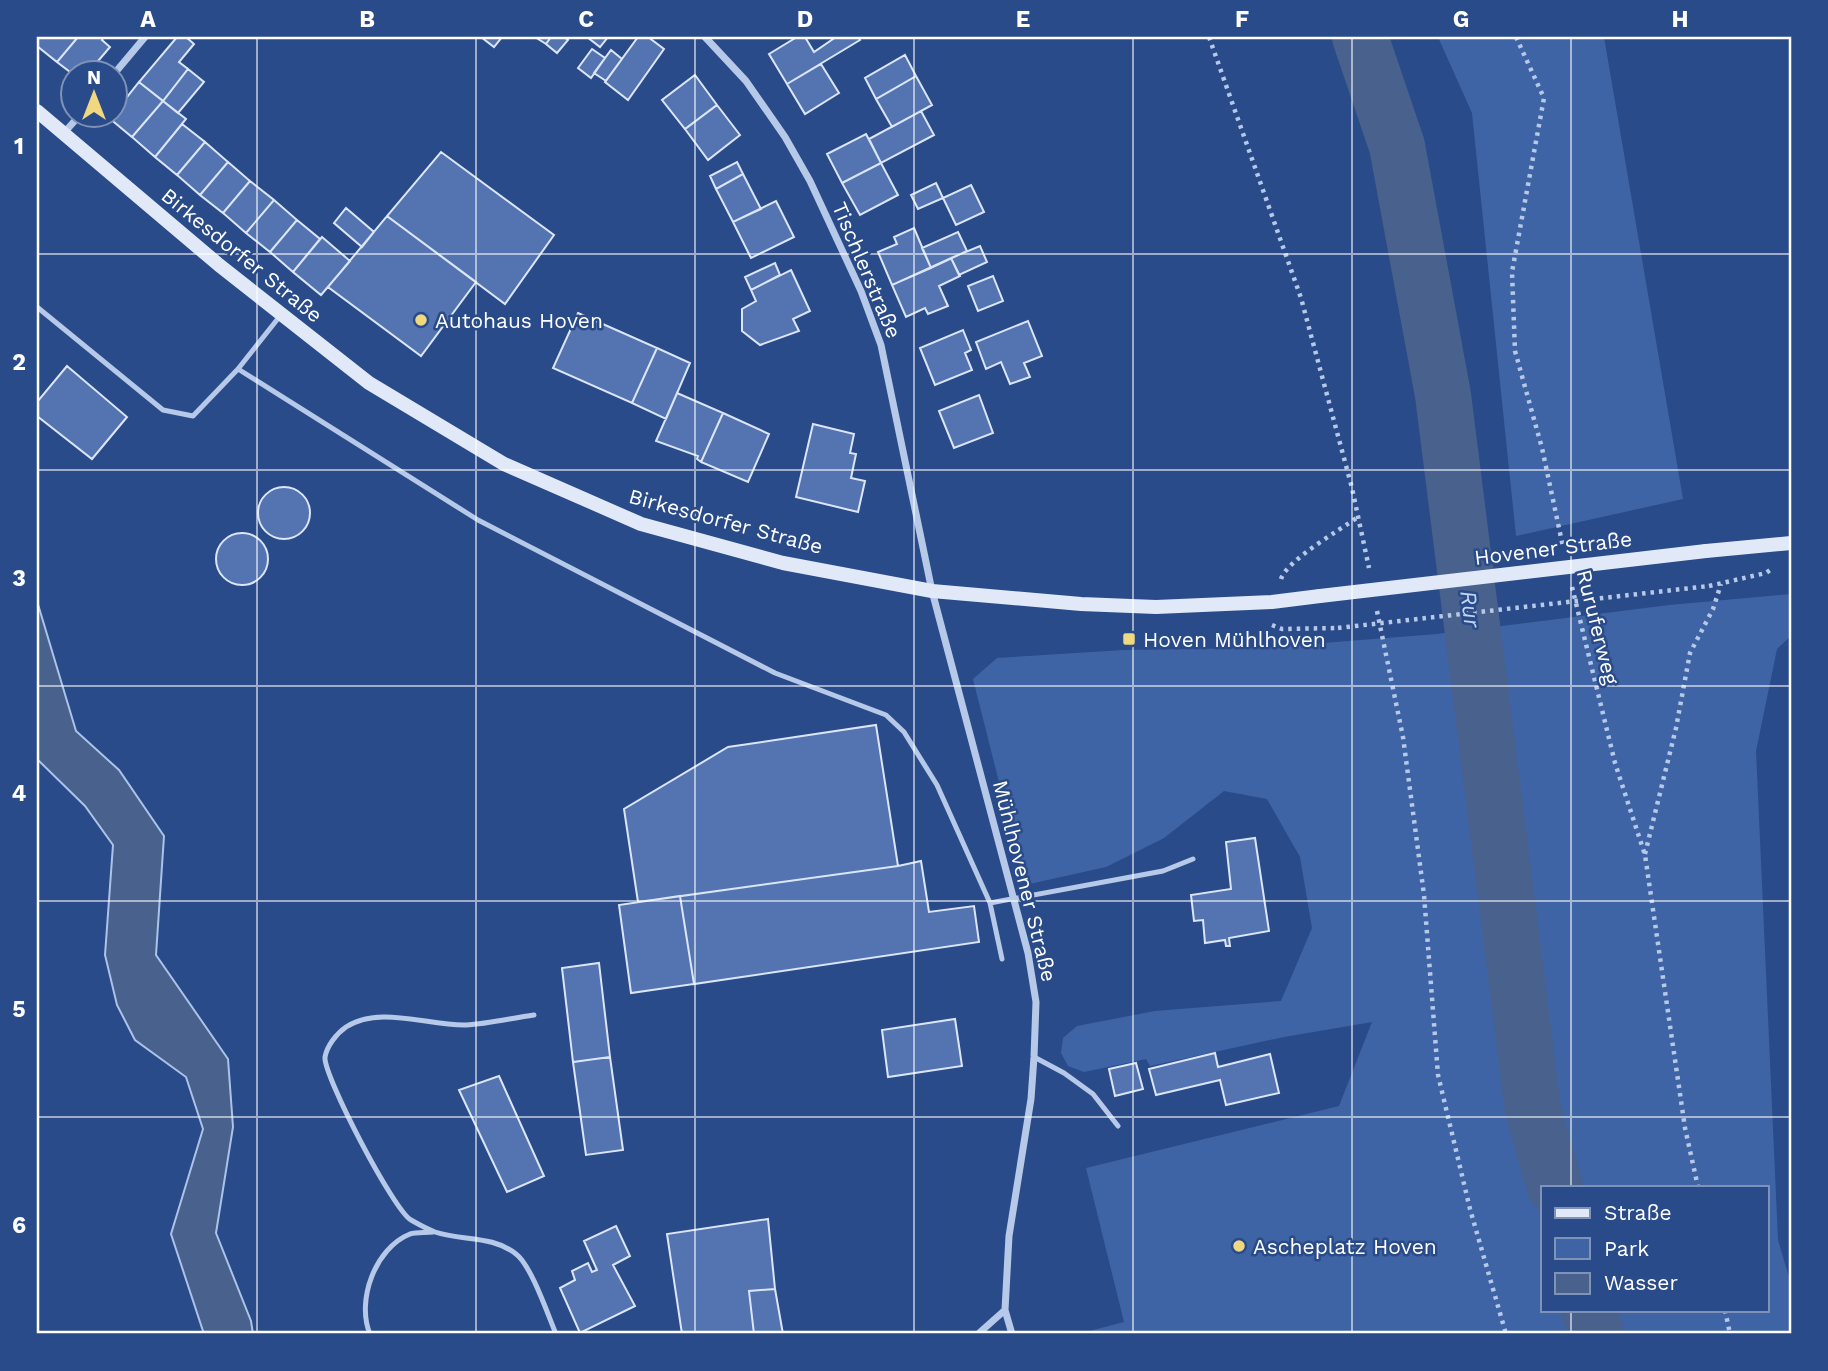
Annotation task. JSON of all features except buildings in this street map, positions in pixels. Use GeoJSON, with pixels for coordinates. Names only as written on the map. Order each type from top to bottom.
{"type":"FeatureCollection","features":[{"type":"Feature","properties":{"kind":"main road","name":"Birkesdorfer Straße"},"geometry":{"type":"LineString","coordinates":[[37,111],[219,265],[369,383],[504,464],[641,524],[783,563],[932,591],[1081,604],[1156,607],[1272,602],[1320,596]]}},
{"type":"Feature","properties":{"kind":"main road","name":"Hovener Straße"},"geometry":{"type":"LineString","coordinates":[[1320,596],[1791,543]]}},
{"type":"Feature","properties":{"kind":"street"},"geometry":{"type":"LineString","coordinates":[[126,60],[145,37]]}},
{"type":"Feature","properties":{"kind":"street","name":"Tischlerstraße"},"geometry":{"type":"LineString","coordinates":[[705,37],[746,81],[785,137],[810,181],[861,291],[881,345],[932,591]]}},
{"type":"Feature","properties":{"kind":"street"},"geometry":{"type":"LineString","coordinates":[[63,134],[67,130]]}},
{"type":"Feature","properties":{"kind":"street","name":"Mühlhovener Straße"},"geometry":{"type":"LineString","coordinates":[[932,591],[1028,953],[1036,1002],[1031,1099],[1009,1236],[1005,1310],[1012,1334]]}},
{"type":"Feature","properties":{"kind":"street"},"geometry":{"type":"LineString","coordinates":[[978,1334],[1005,1310]]}},
{"type":"Feature","properties":{"kind":"lane"},"geometry":{"type":"LineString","coordinates":[[37,307],[163,410],[193,416],[238,369],[281,314]]}},
{"type":"Feature","properties":{"kind":"lane"},"geometry":{"type":"LineString","coordinates":[[238,369],[478,520],[775,673],[886,715],[904,732],[937,785],[990,903],[1002,959]]}},
{"type":"Feature","properties":{"kind":"lane"},"geometry":{"type":"LineString","coordinates":[[990,903],[1163,871],[1193,859]]}},
{"type":"Feature","properties":{"kind":"lane"},"geometry":{"type":"LineString","coordinates":[[436,1232],[407,1219],[386,1189],[330,1079],[325,1058],[331,1041],[346,1027],[375,1018],[399,1017],[435,1024],[467,1025],[534,1015]]}},
{"type":"Feature","properties":{"kind":"lane"},"geometry":{"type":"LineString","coordinates":[[1034,1057],[1064,1073],[1093,1094],[1118,1126]]}},
{"type":"Feature","properties":{"kind":"lane"},"geometry":{"type":"LineString","coordinates":[[370,1334],[365,1322],[366,1298],[376,1268],[391,1246],[411,1234],[436,1232],[488,1240],[517,1254],[526,1266],[556,1334]]}},
{"type":"Feature","properties":{"kind":"path"},"geometry":{"type":"LineString","coordinates":[[1209,37],[1301,298],[1369,569]]}},
{"type":"Feature","properties":{"kind":"path","name":"Ruruferweg"},"geometry":{"type":"LineString","coordinates":[[1516,37],[1544,98],[1512,272],[1515,351],[1542,448],[1565,557]]}},
{"type":"Feature","properties":{"kind":"path"},"geometry":{"type":"LineString","coordinates":[[1294,562],[1358,517]]}},
{"type":"Feature","properties":{"kind":"path"},"geometry":{"type":"LineString","coordinates":[[1338,628],[1709,586],[1766,573],[1783,562]]}},
{"type":"Feature","properties":{"kind":"path","name":"Ruruferweg"},"geometry":{"type":"LineString","coordinates":[[1571,584],[1615,763],[1645,855],[1685,1128],[1698,1186]]}},
{"type":"Feature","properties":{"kind":"path"},"geometry":{"type":"LineString","coordinates":[[1645,855],[1676,728],[1690,653],[1713,608],[1721,584]]}},
{"type":"Feature","properties":{"kind":"path"},"geometry":{"type":"LineString","coordinates":[[1377,608],[1403,737],[1424,895],[1438,1075],[1471,1209],[1506,1334]]}},
{"type":"Feature","properties":{"kind":"path"},"geometry":{"type":"LineString","coordinates":[[1725,1312],[1730,1334]]}},
{"type":"Feature","properties":{"kind":"green space"},"geometry":{"type":"Polygon","coordinates":[[[1438,37],[1604,37],[1683,499],[1516,536],[1472,113],[1438,37]]]}},
{"type":"Feature","properties":{"kind":"green space"},"geometry":{"type":"Polygon","coordinates":[[[1791,594],[1791,636],[1777,649],[1756,751],[1778,1240],[1791,1284],[1791,1334],[1078,1334],[1124,1322],[1086,1168],[1339,1106],[1372,1022],[1284,1037],[1150,1066],[1146,1059],[1084,1072],[1068,1066],[1061,1053],[1063,1038],[1077,1026],[1155,1011],[1281,1001],[1312,928],[1300,857],[1267,799],[1224,791],[1164,838],[1106,867],[1025,885],[973,679],[997,658],[1124,650],[1259,648],[1437,634],[1669,605],[1791,594]]]}},
{"type":"Feature","properties":{"kind":"water"},"geometry":{"type":"Polygon","coordinates":[[[37,601],[76,731],[119,770],[164,836],[156,955],[228,1059],[233,1127],[216,1233],[251,1321],[253,1334],[204,1334],[171,1234],[203,1129],[186,1077],[135,1040],[117,1005],[105,955],[113,845],[85,806],[37,759],[37,601]]]}},
{"type":"Feature","properties":{"kind":"waterway","name":"Rur"},"geometry":{"type":"LineString","coordinates":[[1360,37],[1397,146],[1443,395],[1533,1110],[1555,1186]]}},
{"type":"Feature","properties":{"kind":"waterway","name":"Rur"},"geometry":{"type":"LineString","coordinates":[[1590,1312],[1596,1334]]}},
{"type":"Feature","properties":{"kind":"place","name":"Autohaus Hoven"},"geometry":{"type":"Point","coordinates":[421,320]}},
{"type":"Feature","properties":{"kind":"place","name":"Hoven Mühlhoven"},"geometry":{"type":"Point","coordinates":[1129,639]}},
{"type":"Feature","properties":{"kind":"place","name":"Ascheplatz Hoven"},"geometry":{"type":"Point","coordinates":[1239,1246]}}]}
